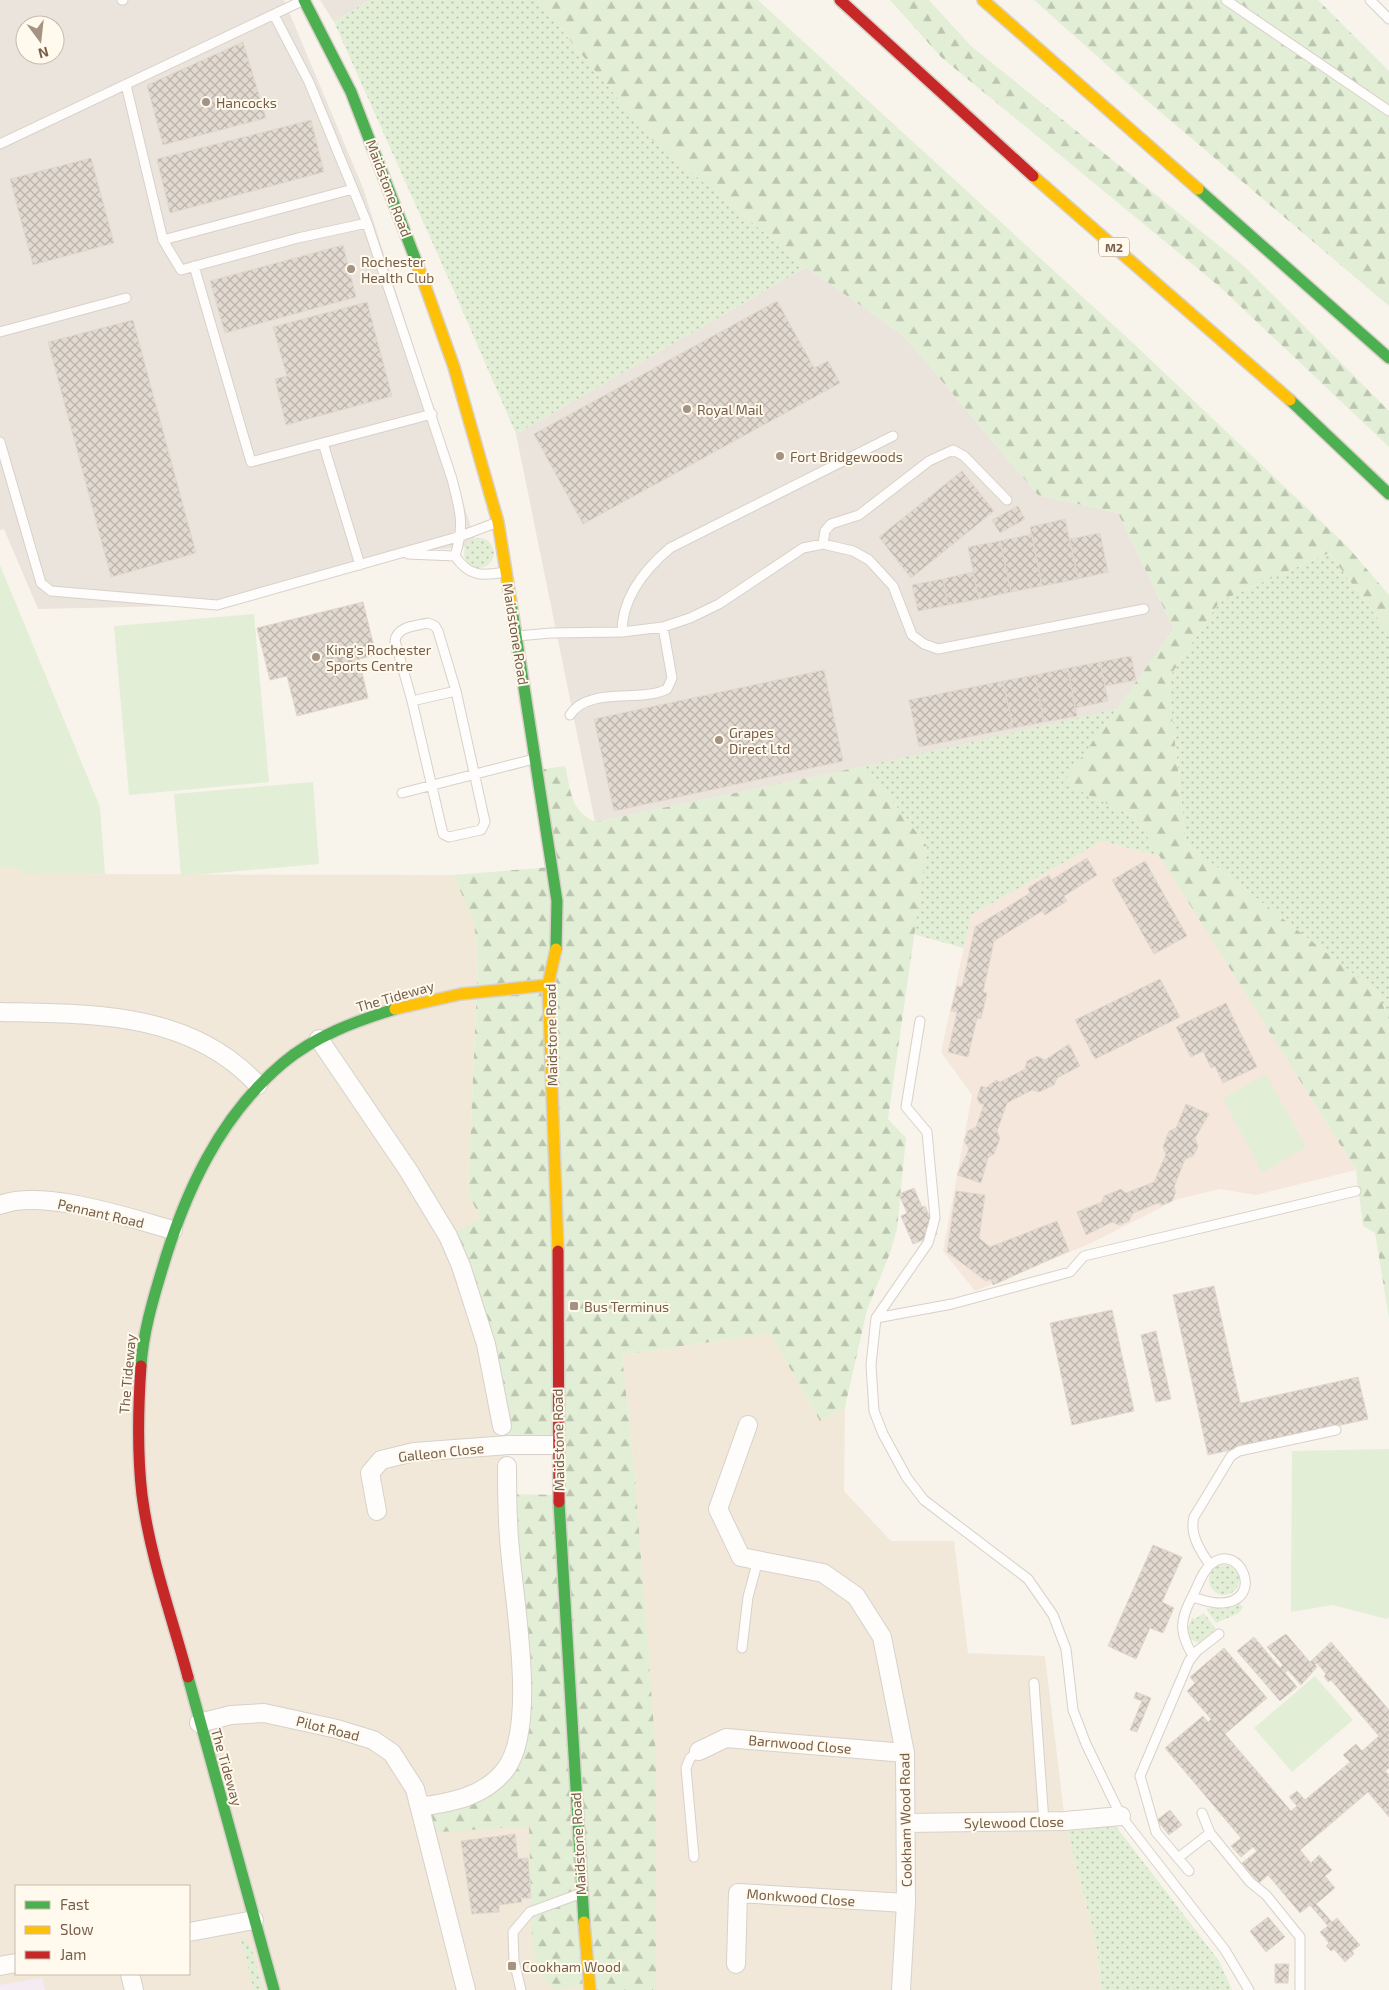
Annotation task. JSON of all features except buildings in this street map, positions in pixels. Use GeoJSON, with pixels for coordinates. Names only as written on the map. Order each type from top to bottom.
{"type":"FeatureCollection","features":[{"type":"Feature","properties":{"kind":"main road","name":"Maidstone Road"},"geometry":{"type":"LineString","coordinates":[[304,0],[351,92],[418,263],[467,410],[498,522],[557,901],[556,950],[548,985],[558,1224],[557,1445],[581,1894],[590,1990]]}},
{"type":"Feature","properties":{"kind":"main road","name":"M2"},"geometry":{"type":"LineString","coordinates":[[840,0],[907,64],[1034,178],[1293,402],[1389,494]]}},
{"type":"Feature","properties":{"kind":"main road"},"geometry":{"type":"LineString","coordinates":[[983,0],[1389,358]]}},
{"type":"Feature","properties":{"kind":"main road","name":"The Tideway"},"geometry":{"type":"LineString","coordinates":[[274,1990],[199,1723],[147,1523],[140,1474],[138,1414],[144,1336],[173,1230],[207,1158],[230,1119],[258,1085],[319,1039],[365,1017],[420,1002],[486,989],[548,985]]}},
{"type":"Feature","properties":{"kind":"street"},"geometry":{"type":"LineString","coordinates":[[0,1012],[102,1016],[156,1025],[217,1050],[239,1065],[258,1085]]}},
{"type":"Feature","properties":{"kind":"street"},"geometry":{"type":"LineString","coordinates":[[319,1039],[408,1170],[448,1236],[486,1344],[502,1426]]}},
{"type":"Feature","properties":{"kind":"street","name":"Pennant Road"},"geometry":{"type":"LineString","coordinates":[[0,1205],[12,1200],[59,1202],[101,1210],[173,1230]]}},
{"type":"Feature","properties":{"kind":"street","name":"Cookham Wood Road"},"geometry":{"type":"LineString","coordinates":[[748,1424],[718,1508],[741,1557],[823,1573],[856,1596],[882,1637],[905,1753],[906,1903],[901,1990]]}},
{"type":"Feature","properties":{"kind":"street","name":"Galleon Close"},"geometry":{"type":"LineString","coordinates":[[377,1511],[370,1473],[381,1460],[423,1452],[509,1445],[557,1445]]}},
{"type":"Feature","properties":{"kind":"street"},"geometry":{"type":"LineString","coordinates":[[466,1990],[420,1807],[470,1797],[489,1786],[506,1770],[518,1746],[522,1722],[520,1658],[509,1547],[506,1466]]}},
{"type":"Feature","properties":{"kind":"street","name":"Pilot Road"},"geometry":{"type":"LineString","coordinates":[[199,1723],[231,1715],[264,1713],[337,1729],[373,1740],[392,1753],[405,1770],[415,1789],[420,1807]]}},
{"type":"Feature","properties":{"kind":"street","name":"Barnwood Close"},"geometry":{"type":"LineString","coordinates":[[699,1751],[726,1738],[905,1753]]}},
{"type":"Feature","properties":{"kind":"street","name":"Sylewood Close"},"geometry":{"type":"LineString","coordinates":[[906,1823],[1044,1822],[1121,1816]]}},
{"type":"Feature","properties":{"kind":"street","name":"Monkwood Close"},"geometry":{"type":"LineString","coordinates":[[736,1964],[738,1893],[906,1903]]}},
{"type":"Feature","properties":{"kind":"street"},"geometry":{"type":"LineString","coordinates":[[190,1932],[254,1920]]}},
{"type":"Feature","properties":{"kind":"street"},"geometry":{"type":"LineString","coordinates":[[0,1966],[15,1963]]}},
{"type":"Feature","properties":{"kind":"street"},"geometry":{"type":"LineString","coordinates":[[130,1975],[134,1990]]}},
{"type":"Feature","properties":{"kind":"lane"},"geometry":{"type":"LineString","coordinates":[[0,144],[274,16],[304,0]]}},
{"type":"Feature","properties":{"kind":"lane"},"geometry":{"type":"LineString","coordinates":[[1226,0],[1389,111]]}},
{"type":"Feature","properties":{"kind":"lane"},"geometry":{"type":"LineString","coordinates":[[1370,0],[1389,18]]}},
{"type":"Feature","properties":{"kind":"lane"},"geometry":{"type":"LineString","coordinates":[[274,16],[308,82],[367,223],[432,414],[462,518],[461,536],[455,556],[462,567],[477,574],[506,572]]}},
{"type":"Feature","properties":{"kind":"lane"},"geometry":{"type":"LineString","coordinates":[[126,85],[163,240],[181,270],[367,223]]}},
{"type":"Feature","properties":{"kind":"lane"},"geometry":{"type":"LineString","coordinates":[[163,240],[352,188]]}},
{"type":"Feature","properties":{"kind":"lane"},"geometry":{"type":"LineString","coordinates":[[194,266],[251,462],[432,414]]}},
{"type":"Feature","properties":{"kind":"lane"},"geometry":{"type":"LineString","coordinates":[[0,332],[126,298]]}},
{"type":"Feature","properties":{"kind":"lane"},"geometry":{"type":"LineString","coordinates":[[622,632],[625,608],[632,590],[655,560],[670,548],[893,436]]}},
{"type":"Feature","properties":{"kind":"lane"},"geometry":{"type":"LineString","coordinates":[[0,442],[41,583],[51,591],[217,605],[461,536],[498,522]]}},
{"type":"Feature","properties":{"kind":"lane"},"geometry":{"type":"LineString","coordinates":[[323,443],[360,565]]}},
{"type":"Feature","properties":{"kind":"lane"},"geometry":{"type":"LineString","coordinates":[[823,544],[825,531],[831,524],[859,515],[929,461],[949,451],[958,451],[964,456],[1007,500]]}},
{"type":"Feature","properties":{"kind":"lane"},"geometry":{"type":"LineString","coordinates":[[517,636],[551,633],[622,632],[663,627],[690,618],[719,604],[803,548],[823,544],[854,551],[869,560],[895,590],[910,633],[914,638],[935,648],[942,649],[1144,609]]}},
{"type":"Feature","properties":{"kind":"lane"},"geometry":{"type":"LineString","coordinates":[[400,553],[455,556]]}},
{"type":"Feature","properties":{"kind":"lane"},"geometry":{"type":"LineString","coordinates":[[428,623],[435,626],[438,631],[456,692],[476,773],[485,822],[481,830],[450,837],[442,834],[412,701],[396,636],[402,629],[428,623]]}},
{"type":"Feature","properties":{"kind":"lane"},"geometry":{"type":"LineString","coordinates":[[570,715],[580,705],[595,700],[618,695],[643,695],[667,689],[672,678],[663,627]]}},
{"type":"Feature","properties":{"kind":"lane"},"geometry":{"type":"LineString","coordinates":[[412,701],[456,692]]}},
{"type":"Feature","properties":{"kind":"lane"},"geometry":{"type":"LineString","coordinates":[[402,793],[536,758]]}},
{"type":"Feature","properties":{"kind":"lane"},"geometry":{"type":"LineString","coordinates":[[920,1021],[906,1107],[927,1132],[935,1218],[928,1243],[876,1318],[871,1366],[874,1411],[883,1434],[908,1478],[924,1500],[1028,1579],[1053,1615],[1066,1649],[1074,1710],[1086,1744],[1121,1816],[1225,1950],[1249,1990]]}},
{"type":"Feature","properties":{"kind":"lane"},"geometry":{"type":"LineString","coordinates":[[876,1318],[952,1304],[1070,1272],[1084,1256],[1356,1191]]}},
{"type":"Feature","properties":{"kind":"lane"},"geometry":{"type":"LineString","coordinates":[[1210,1565],[1197,1543],[1192,1524],[1231,1456],[1239,1451],[1336,1430]]}},
{"type":"Feature","properties":{"kind":"lane"},"geometry":{"type":"LineString","coordinates":[[742,1648],[748,1596],[758,1560]]}},
{"type":"Feature","properties":{"kind":"lane"},"geometry":{"type":"LineString","coordinates":[[1192,1597],[1217,1603],[1226,1602],[1239,1596],[1244,1589],[1245,1576],[1239,1565],[1225,1560],[1210,1565],[1192,1597],[1183,1617],[1182,1629],[1185,1641],[1194,1656]]}},
{"type":"Feature","properties":{"kind":"lane"},"geometry":{"type":"LineString","coordinates":[[1189,1871],[1156,1832],[1140,1776],[1189,1661],[1219,1634]]}},
{"type":"Feature","properties":{"kind":"lane"},"geometry":{"type":"LineString","coordinates":[[1034,1683],[1044,1822]]}},
{"type":"Feature","properties":{"kind":"lane"},"geometry":{"type":"LineString","coordinates":[[694,1857],[686,1768],[690,1758],[699,1751]]}},
{"type":"Feature","properties":{"kind":"lane"},"geometry":{"type":"LineString","coordinates":[[1202,1813],[1210,1832],[1250,1882],[1266,1895],[1300,1937],[1300,1990]]}},
{"type":"Feature","properties":{"kind":"lane"},"geometry":{"type":"LineString","coordinates":[[1178,1858],[1210,1832]]}},
{"type":"Feature","properties":{"kind":"lane"},"geometry":{"type":"LineString","coordinates":[[521,1990],[514,1961],[513,1932],[530,1912],[581,1894]]}},
{"type":"Feature","properties":{"kind":"shaded area"},"geometry":{"type":"Polygon","coordinates":[[[0,0],[284,0],[363,188],[477,546],[400,553],[217,605],[38,609],[4,529],[0,530],[0,0]]]}},
{"type":"Feature","properties":{"kind":"shaded area"},"geometry":{"type":"Polygon","coordinates":[[[320,0],[370,0],[334,22],[320,0]]]}},
{"type":"Feature","properties":{"kind":"shaded area"},"geometry":{"type":"Polygon","coordinates":[[[806,267],[904,336],[1038,495],[1118,513],[1174,629],[1117,709],[1027,733],[595,822],[516,434],[806,267]]]}},
{"type":"Feature","properties":{"kind":"shaded area"},"geometry":{"type":"Polygon","coordinates":[[[1102,841],[1160,856],[1356,1170],[1256,1195],[1220,1189],[1178,1199],[1087,1245],[975,1291],[943,1251],[972,1095],[941,1052],[971,915],[1102,841]]]}},
{"type":"Feature","properties":{"kind":"shaded area"},"geometry":{"type":"Polygon","coordinates":[[[0,867],[19,867],[23,874],[453,875],[474,921],[478,961],[468,1194],[482,1218],[506,1466],[509,1547],[635,1478],[622,1355],[770,1333],[820,1421],[845,1407],[844,1491],[891,1541],[954,1541],[968,1653],[1045,1656],[1065,1821],[1096,1943],[1102,1990],[0,1990],[0,867]]]}},
{"type":"Feature","properties":{"kind":"shaded area"},"geometry":{"type":"Polygon","coordinates":[[[42,1978],[45,1990],[0,1990],[0,1985],[42,1978]]]}},
{"type":"Feature","properties":{"kind":"green space"},"geometry":{"type":"Polygon","coordinates":[[[370,0],[537,0],[652,140],[806,267],[516,434],[334,22],[370,0]]]}},
{"type":"Feature","properties":{"kind":"green space"},"geometry":{"type":"Polygon","coordinates":[[[537,0],[758,0],[1134,344],[1347,546],[1389,595],[1389,633],[1329,553],[1220,601],[1168,679],[1186,843],[1378,993],[1389,1021],[1389,1318],[1375,1233],[1363,1226],[1356,1170],[1135,817],[1063,783],[1174,629],[1118,513],[1038,495],[904,336],[806,267],[652,140],[537,0]]]}},
{"type":"Feature","properties":{"kind":"green space"},"geometry":{"type":"Polygon","coordinates":[[[890,0],[929,0],[971,46],[1243,265],[1389,411],[1389,447],[1220,287],[941,57],[890,0]]]}},
{"type":"Feature","properties":{"kind":"green space"},"geometry":{"type":"Polygon","coordinates":[[[1034,0],[1318,0],[1389,71],[1389,306],[1145,99],[1034,0]]]}},
{"type":"Feature","properties":{"kind":"green space"},"geometry":{"type":"Polygon","coordinates":[[[479,538],[490,542],[494,553],[490,564],[479,568],[468,564],[464,553],[468,542],[479,538]]]}},
{"type":"Feature","properties":{"kind":"green space"},"geometry":{"type":"Polygon","coordinates":[[[1329,553],[1389,633],[1389,1021],[1378,993],[1186,843],[1168,679],[1220,601],[1329,553]]]}},
{"type":"Feature","properties":{"kind":"green space"},"geometry":{"type":"Polygon","coordinates":[[[0,565],[100,807],[105,874],[23,874],[19,867],[0,867],[0,565]]]}},
{"type":"Feature","properties":{"kind":"green space"},"geometry":{"type":"Polygon","coordinates":[[[254,614],[269,782],[129,795],[114,626],[254,614]]]}},
{"type":"Feature","properties":{"kind":"green space"},"geometry":{"type":"Polygon","coordinates":[[[1117,709],[1064,783],[1135,817],[1160,856],[1102,841],[971,915],[964,948],[913,934],[927,846],[865,766],[1117,709]]]}},
{"type":"Feature","properties":{"kind":"green space"},"geometry":{"type":"Polygon","coordinates":[[[565,766],[576,806],[595,822],[865,766],[927,846],[888,1119],[906,1138],[897,1229],[890,1253],[867,1310],[845,1407],[820,1421],[770,1333],[622,1355],[635,1478],[656,1755],[656,1990],[593,1990],[589,1985],[556,1990],[541,1973],[533,1946],[529,1826],[425,1833],[420,1807],[470,1797],[517,1746],[507,1494],[559,1495],[557,1445],[509,1445],[448,1236],[481,1218],[468,1194],[478,961],[474,921],[453,875],[552,867],[538,770],[565,766]]]}},
{"type":"Feature","properties":{"kind":"green space"},"geometry":{"type":"Polygon","coordinates":[[[313,782],[319,864],[181,876],[174,794],[313,782]]]}},
{"type":"Feature","properties":{"kind":"green space"},"geometry":{"type":"Polygon","coordinates":[[[1266,1074],[1306,1147],[1262,1173],[1223,1098],[1266,1074]]]}},
{"type":"Feature","properties":{"kind":"green space"},"geometry":{"type":"Polygon","coordinates":[[[1389,1449],[1389,1617],[1387,1619],[1332,1605],[1291,1612],[1292,1451],[1389,1449]]]}},
{"type":"Feature","properties":{"kind":"green space"},"geometry":{"type":"Polygon","coordinates":[[[1224,1565],[1230,1566],[1238,1574],[1238,1586],[1230,1594],[1224,1595],[1218,1594],[1210,1586],[1209,1580],[1210,1574],[1218,1566],[1224,1565]]]}},
{"type":"Feature","properties":{"kind":"green space"},"geometry":{"type":"Polygon","coordinates":[[[1239,1603],[1243,1607],[1239,1613],[1216,1623],[1206,1609],[1239,1603]]]}},
{"type":"Feature","properties":{"kind":"green space"},"geometry":{"type":"Polygon","coordinates":[[[1204,1613],[1216,1629],[1199,1643],[1189,1639],[1188,1628],[1192,1618],[1195,1619],[1204,1613]]]}},
{"type":"Feature","properties":{"kind":"green space"},"geometry":{"type":"Polygon","coordinates":[[[1315,1676],[1353,1720],[1292,1772],[1254,1728],[1315,1676]]]}},
{"type":"Feature","properties":{"kind":"green space"},"geometry":{"type":"Polygon","coordinates":[[[1115,1825],[1219,1961],[1232,1990],[1102,1990],[1096,1943],[1067,1829],[1115,1825]]]}},
{"type":"Feature","properties":{"kind":"green space"},"geometry":{"type":"Polygon","coordinates":[[[240,1936],[251,1947],[263,1990],[254,1990],[240,1936]]]}},
{"type":"Feature","properties":{"kind":"traffic: fast"},"geometry":{"type":"LineString","coordinates":[[304,0],[351,92],[418,266]]}},
{"type":"Feature","properties":{"kind":"traffic: fast"},"geometry":{"type":"LineString","coordinates":[[1198,189],[1389,358]]}},
{"type":"Feature","properties":{"kind":"traffic: fast"},"geometry":{"type":"LineString","coordinates":[[1290,400],[1389,494]]}},
{"type":"Feature","properties":{"kind":"traffic: fast"},"geometry":{"type":"LineString","coordinates":[[511,603],[557,901],[556,949]]}},
{"type":"Feature","properties":{"kind":"traffic: fast"},"geometry":{"type":"LineString","coordinates":[[141,1366],[148,1319],[170,1244],[193,1186],[222,1132],[260,1084],[295,1053],[336,1030],[395,1009]]}},
{"type":"Feature","properties":{"kind":"traffic: fast"},"geometry":{"type":"LineString","coordinates":[[559,1502],[584,1922]]}},
{"type":"Feature","properties":{"kind":"traffic: fast"},"geometry":{"type":"LineString","coordinates":[[188,1677],[274,1990]]}},
{"type":"Feature","properties":{"kind":"traffic: slow"},"geometry":{"type":"LineString","coordinates":[[983,0],[1198,189]]}},
{"type":"Feature","properties":{"kind":"traffic: slow"},"geometry":{"type":"LineString","coordinates":[[1033,176],[1290,400]]}},
{"type":"Feature","properties":{"kind":"traffic: slow"},"geometry":{"type":"LineString","coordinates":[[418,266],[454,367],[498,522],[511,603]]}},
{"type":"Feature","properties":{"kind":"traffic: slow"},"geometry":{"type":"LineString","coordinates":[[556,949],[548,985],[558,1251]]}},
{"type":"Feature","properties":{"kind":"traffic: slow"},"geometry":{"type":"LineString","coordinates":[[395,1009],[461,994],[548,985]]}},
{"type":"Feature","properties":{"kind":"traffic: slow"},"geometry":{"type":"LineString","coordinates":[[584,1922],[590,1990]]}},
{"type":"Feature","properties":{"kind":"traffic: jam"},"geometry":{"type":"LineString","coordinates":[[840,0],[1033,176]]}},
{"type":"Feature","properties":{"kind":"traffic: jam"},"geometry":{"type":"LineString","coordinates":[[558,1251],[559,1502]]}},
{"type":"Feature","properties":{"kind":"traffic: jam"},"geometry":{"type":"LineString","coordinates":[[141,1366],[138,1430],[142,1495],[150,1541],[188,1677]]}},
{"type":"Feature","properties":{"kind":"place","name":"Hancocks"},"geometry":{"type":"Point","coordinates":[206,102]}},
{"type":"Feature","properties":{"kind":"place","name":"Rochester Health Club"},"geometry":{"type":"Point","coordinates":[351,269]}},
{"type":"Feature","properties":{"kind":"place","name":"Royal Mail"},"geometry":{"type":"Point","coordinates":[687,409]}},
{"type":"Feature","properties":{"kind":"place","name":"Fort Bridgewoods"},"geometry":{"type":"Point","coordinates":[780,456]}},
{"type":"Feature","properties":{"kind":"place","name":"King's Rochester Sports Centre"},"geometry":{"type":"Point","coordinates":[316,657]}},
{"type":"Feature","properties":{"kind":"place","name":"Grapes Direct Ltd"},"geometry":{"type":"Point","coordinates":[719,740]}},
{"type":"Feature","properties":{"kind":"place","name":"Bus Terminus"},"geometry":{"type":"Point","coordinates":[574,1306]}},
{"type":"Feature","properties":{"kind":"place","name":"Cookham Wood"},"geometry":{"type":"Point","coordinates":[512,1966]}}]}
